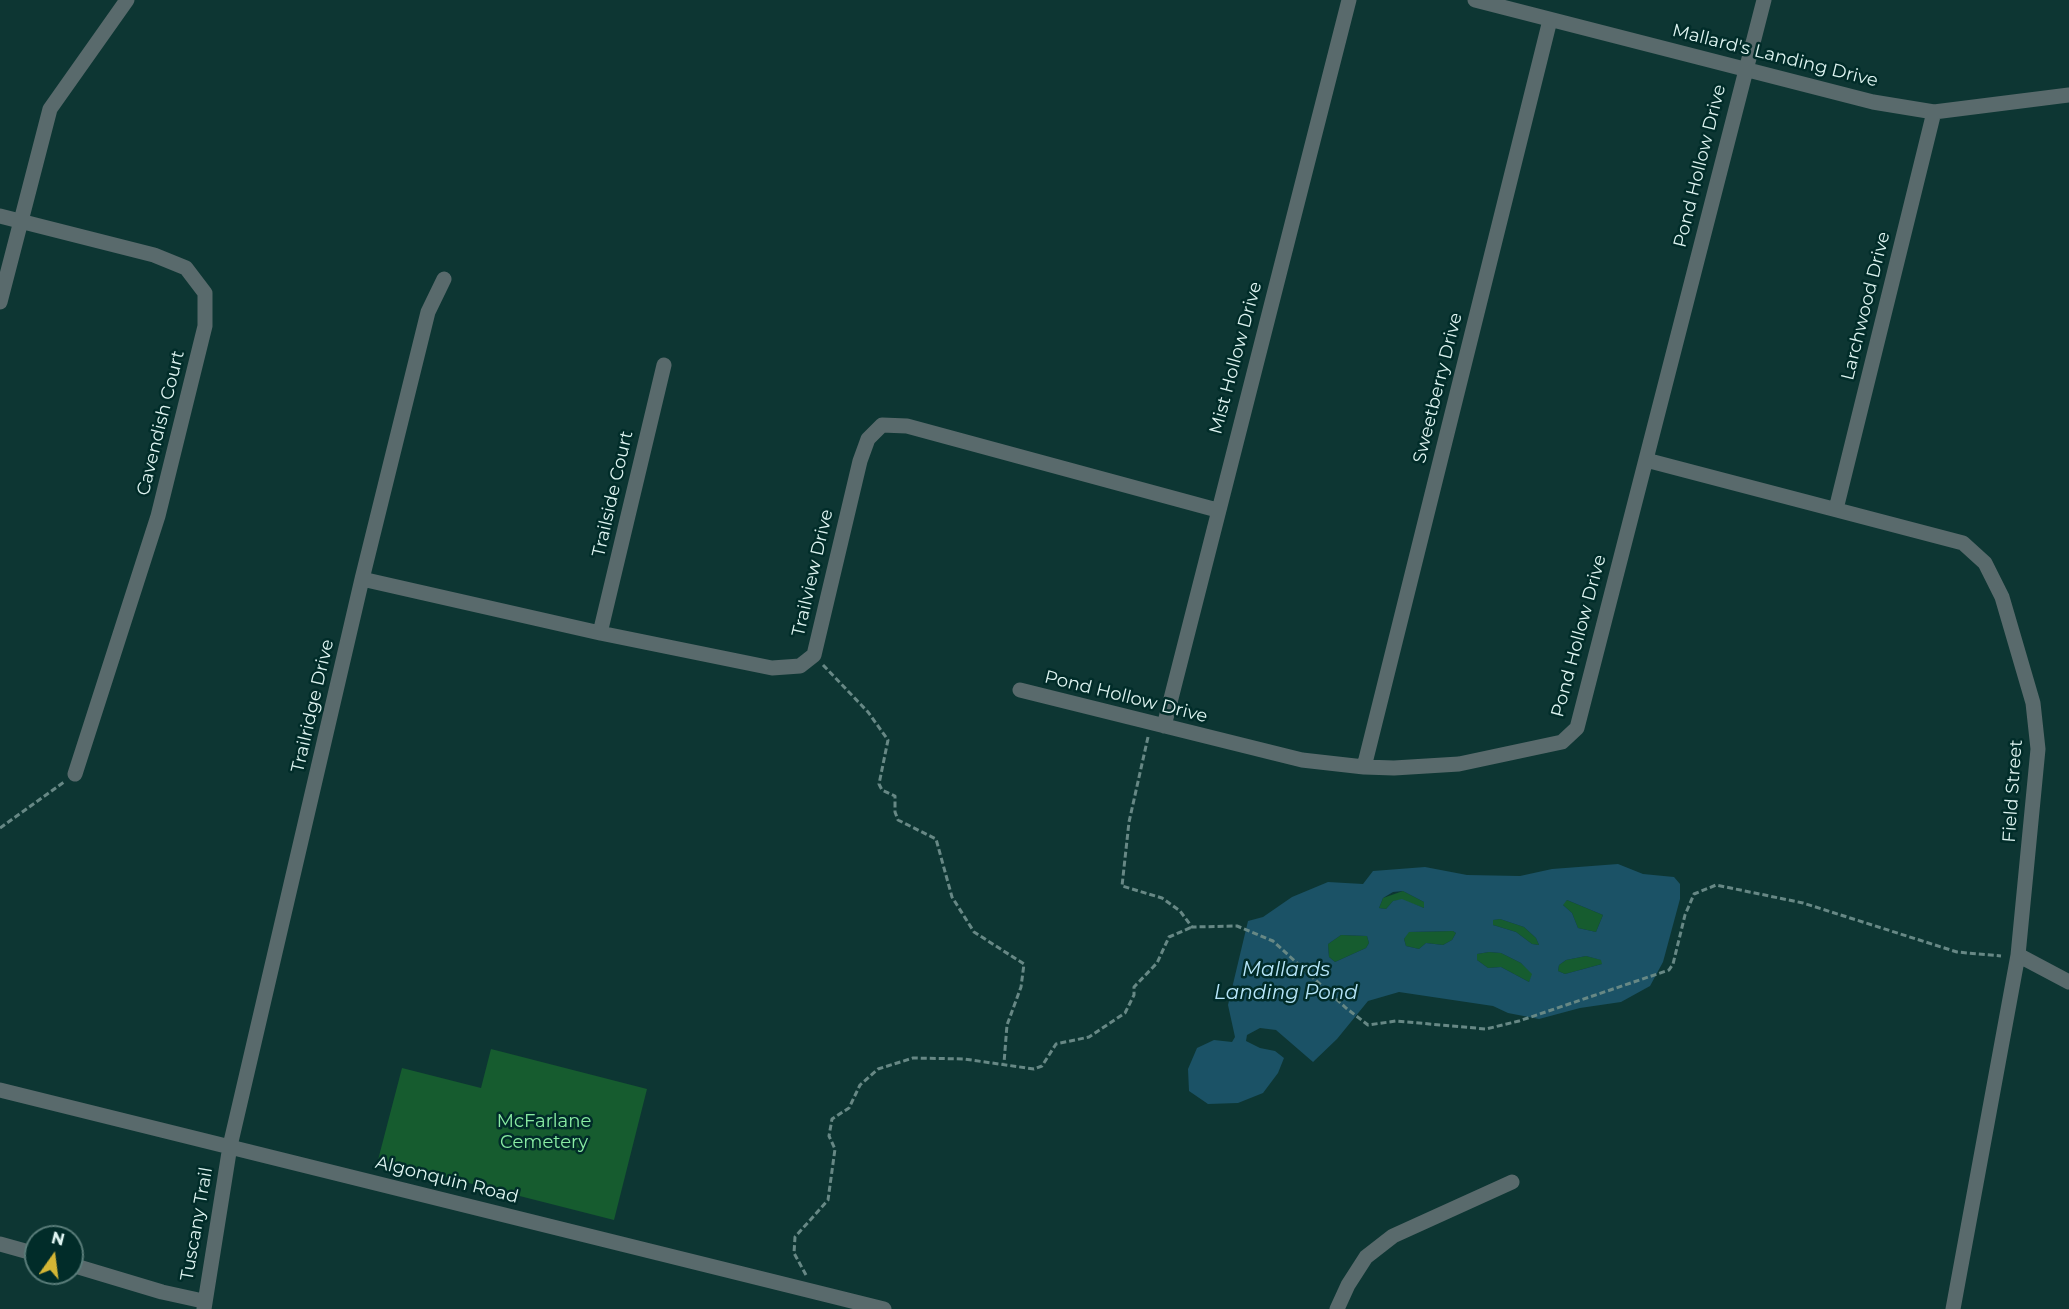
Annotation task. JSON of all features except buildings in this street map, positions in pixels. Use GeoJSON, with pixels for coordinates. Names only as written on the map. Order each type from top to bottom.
{"type":"FeatureCollection","features":[{"type":"Feature","properties":{"kind":"street"},"geometry":{"type":"LineString","coordinates":[[0,302],[50,109],[127,0]]}},
{"type":"Feature","properties":{"kind":"street","name":"Mist Hollow Drive"},"geometry":{"type":"LineString","coordinates":[[1157,724],[1217,510],[1349,0]]}},
{"type":"Feature","properties":{"kind":"street","name":"Mallard's Landing Drive"},"geometry":{"type":"LineString","coordinates":[[1475,0],[1873,102],[1934,112],[2069,95]]}},
{"type":"Feature","properties":{"kind":"street","name":"Pond Hollow Drive"},"geometry":{"type":"LineString","coordinates":[[1020,690],[1302,760],[1364,766],[1394,768],[1459,764],[1562,742],[1577,728],[1764,0]]}},
{"type":"Feature","properties":{"kind":"street","name":"Sweetberry Drive"},"geometry":{"type":"LineString","coordinates":[[1364,766],[1550,20]]}},
{"type":"Feature","properties":{"kind":"street","name":"Larchwood Drive"},"geometry":{"type":"LineString","coordinates":[[1836,509],[1934,112]]}},
{"type":"Feature","properties":{"kind":"street","name":"Cavendish Court"},"geometry":{"type":"LineString","coordinates":[[0,216],[153,255],[186,268],[205,293],[205,326],[158,516],[75,774]]}},
{"type":"Feature","properties":{"kind":"street","name":"Trailridge Drive"},"geometry":{"type":"LineString","coordinates":[[230,1146],[362,579],[428,312],[444,279]]}},
{"type":"Feature","properties":{"kind":"street","name":"Trailside Court"},"geometry":{"type":"LineString","coordinates":[[600,633],[664,365]]}},
{"type":"Feature","properties":{"kind":"street","name":"Trailview Drive"},"geometry":{"type":"LineString","coordinates":[[362,579],[600,633],[772,668],[800,666],[814,655],[860,461],[868,439],[882,425],[907,426],[1217,510]]}},
{"type":"Feature","properties":{"kind":"street","name":"Field Street"},"geometry":{"type":"LineString","coordinates":[[1646,460],[1963,543],[1985,563],[2002,597],[2033,704],[2038,749],[2018,955],[1953,1309]]}},
{"type":"Feature","properties":{"kind":"street"},"geometry":{"type":"LineString","coordinates":[[2018,955],[2069,982]]}},
{"type":"Feature","properties":{"kind":"street","name":"Algonquin Road"},"geometry":{"type":"LineString","coordinates":[[0,1090],[884,1309]]}},
{"type":"Feature","properties":{"kind":"street","name":"Tuscany Trail"},"geometry":{"type":"LineString","coordinates":[[204,1305],[230,1146]]}},
{"type":"Feature","properties":{"kind":"street"},"geometry":{"type":"LineString","coordinates":[[1337,1309],[1347,1285],[1366,1257],[1393,1236],[1512,1182]]}},
{"type":"Feature","properties":{"kind":"street"},"geometry":{"type":"LineString","coordinates":[[0,1244],[24,1251]]}},
{"type":"Feature","properties":{"kind":"street"},"geometry":{"type":"LineString","coordinates":[[84,1269],[204,1305]]}},
{"type":"Feature","properties":{"kind":"path"},"geometry":{"type":"LineString","coordinates":[[814,655],[868,712],[888,740],[879,784],[882,790],[896,796],[895,812],[898,820],[936,839],[952,897],[974,932],[1024,964],[1021,987],[1006,1025],[1003,1064]]}},
{"type":"Feature","properties":{"kind":"path"},"geometry":{"type":"LineString","coordinates":[[1157,724],[1129,822],[1122,886],[1162,898],[1180,911],[1192,927]]}},
{"type":"Feature","properties":{"kind":"path"},"geometry":{"type":"LineString","coordinates":[[0,828],[75,774]]}},
{"type":"Feature","properties":{"kind":"path"},"geometry":{"type":"LineString","coordinates":[[817,1293],[794,1253],[795,1237],[824,1208],[828,1200],[835,1149],[829,1136],[832,1119],[849,1108],[860,1086],[878,1069],[913,1058],[964,1059],[1034,1070],[1042,1066],[1056,1044],[1089,1037],[1109,1026],[1125,1013],[1134,995],[1134,987],[1157,963],[1168,937],[1192,927],[1237,926],[1273,941],[1346,1008],[1368,1024],[1396,1021],[1486,1029],[1519,1021],[1669,970],[1673,963],[1685,915],[1694,894],[1716,885],[1803,903],[1957,952],[1994,957],[2018,955]]}},
{"type":"Feature","properties":{"kind":"green space"},"geometry":{"type":"Polygon","coordinates":[[[1403,891],[1424,902],[1424,908],[1402,900],[1393,901],[1386,909],[1379,908],[1383,898],[1403,891]]]}},
{"type":"Feature","properties":{"kind":"green space"},"geometry":{"type":"Polygon","coordinates":[[[1567,900],[1603,915],[1596,932],[1578,928],[1572,913],[1562,904],[1567,900]]]}},
{"type":"Feature","properties":{"kind":"green space"},"geometry":{"type":"Polygon","coordinates":[[[1500,919],[1524,927],[1536,938],[1539,945],[1532,944],[1516,932],[1493,925],[1492,920],[1500,919]]]}},
{"type":"Feature","properties":{"kind":"green space"},"geometry":{"type":"Polygon","coordinates":[[[1453,931],[1456,933],[1452,940],[1443,945],[1426,943],[1419,949],[1406,946],[1404,939],[1408,932],[1453,931]]]}},
{"type":"Feature","properties":{"kind":"green space"},"geometry":{"type":"Polygon","coordinates":[[[1341,935],[1367,936],[1369,943],[1366,948],[1335,962],[1329,957],[1328,944],[1341,935]]]}},
{"type":"Feature","properties":{"kind":"green space"},"geometry":{"type":"Polygon","coordinates":[[[1501,953],[1521,963],[1533,974],[1529,982],[1501,967],[1488,968],[1477,960],[1477,954],[1501,953]]]}},
{"type":"Feature","properties":{"kind":"green space"},"geometry":{"type":"Polygon","coordinates":[[[1586,956],[1602,960],[1602,964],[1565,974],[1558,971],[1559,965],[1566,960],[1586,956]]]}},
{"type":"Feature","properties":{"kind":"green space","name":"McFarlane Cemetery"},"geometry":{"type":"Polygon","coordinates":[[[491,1049],[647,1089],[614,1220],[378,1160],[402,1068],[481,1088],[491,1049]]]}},
{"type":"Feature","properties":{"kind":"water","name":"Mallards Landing Pond"},"geometry":{"type":"Polygon","coordinates":[[[1618,864],[1643,874],[1674,877],[1680,884],[1680,899],[1663,962],[1650,986],[1621,1002],[1580,1008],[1539,1019],[1508,1013],[1493,1006],[1399,992],[1368,1001],[1337,1039],[1313,1062],[1276,1030],[1260,1028],[1247,1035],[1246,1041],[1260,1048],[1275,1051],[1284,1058],[1278,1073],[1263,1093],[1238,1103],[1208,1104],[1189,1091],[1188,1069],[1197,1048],[1214,1040],[1232,1042],[1235,1037],[1228,1005],[1248,921],[1263,917],[1292,897],[1328,882],[1363,884],[1373,871],[1425,867],[1467,875],[1520,876],[1552,869],[1618,864]],[[1403,891],[1393,892],[1383,898],[1379,908],[1386,909],[1393,901],[1402,899],[1424,908],[1424,902],[1403,891]],[[1567,900],[1563,905],[1572,913],[1578,928],[1596,932],[1603,915],[1567,900]],[[1500,919],[1493,920],[1493,925],[1516,932],[1532,944],[1539,945],[1536,938],[1524,927],[1500,919]],[[1453,931],[1409,932],[1404,939],[1406,946],[1419,949],[1426,943],[1443,945],[1452,940],[1456,933],[1453,931]],[[1341,935],[1328,944],[1329,957],[1335,962],[1366,948],[1369,943],[1367,936],[1341,935]],[[1501,953],[1477,954],[1477,960],[1488,968],[1501,967],[1529,982],[1532,974],[1521,963],[1501,953]],[[1586,956],[1566,960],[1559,965],[1558,971],[1565,974],[1602,964],[1601,960],[1586,956]]]}}]}
